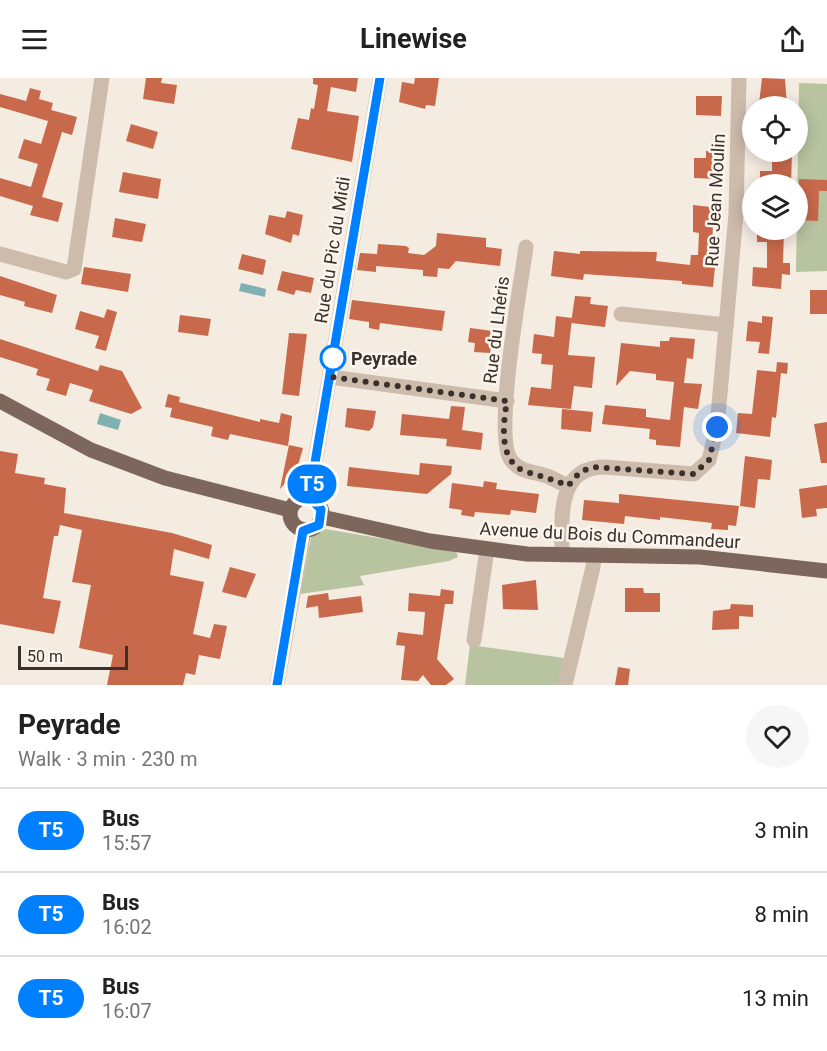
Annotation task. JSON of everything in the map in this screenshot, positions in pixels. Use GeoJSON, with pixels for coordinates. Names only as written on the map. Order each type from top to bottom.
{"type":"FeatureCollection","features":[{"type":"Feature","properties":{"kind":"main road"},"geometry":{"type":"LineString","coordinates":[[0,401],[91,450],[165,478],[290,510]]}},
{"type":"Feature","properties":{"kind":"main road"},"geometry":{"type":"LineString","coordinates":[[309,498],[321,509],[322,517],[319,525],[303,531],[295,527],[290,519],[290,510],[294,503],[309,498]]}},
{"type":"Feature","properties":{"kind":"main road","name":"Avenue du Bois du Commandeur"},"geometry":{"type":"LineString","coordinates":[[322,517],[430,541],[488,549],[562,555],[700,557],[827,571]]}},
{"type":"Feature","properties":{"kind":"street"},"geometry":{"type":"LineString","coordinates":[[0,254],[66,272],[74,269],[102,78]]}},
{"type":"Feature","properties":{"kind":"street","name":"Rue du Pic du Midi"},"geometry":{"type":"LineString","coordinates":[[309,498],[380,78]]}},
{"type":"Feature","properties":{"kind":"street","name":"Rue Jean Moulin"},"geometry":{"type":"LineString","coordinates":[[568,486],[580,472],[592,467],[694,474],[709,460],[717,427],[736,214],[739,78]]}},
{"type":"Feature","properties":{"kind":"street","name":"Rue du Lhéris"},"geometry":{"type":"LineString","coordinates":[[526,247],[504,420],[506,452],[512,462],[525,472],[546,476],[568,486]]}},
{"type":"Feature","properties":{"kind":"street"},"geometry":{"type":"LineString","coordinates":[[621,314],[726,325]]}},
{"type":"Feature","properties":{"kind":"street"},"geometry":{"type":"LineString","coordinates":[[331,377],[507,401]]}},
{"type":"Feature","properties":{"kind":"street"},"geometry":{"type":"LineString","coordinates":[[562,555],[564,501],[568,486]]}},
{"type":"Feature","properties":{"kind":"street"},"geometry":{"type":"LineString","coordinates":[[277,685],[303,531]]}},
{"type":"Feature","properties":{"kind":"street"},"geometry":{"type":"LineString","coordinates":[[474,640],[488,549]]}},
{"type":"Feature","properties":{"kind":"street"},"geometry":{"type":"LineString","coordinates":[[565,685],[594,555]]}},
{"type":"Feature","properties":{"kind":"green space"},"geometry":{"type":"Polygon","coordinates":[[[799,83],[827,84],[827,271],[796,272],[797,240],[808,240],[808,174],[798,174],[798,162],[808,162],[808,96],[799,96],[799,83]]]}},
{"type":"Feature","properties":{"kind":"green space"},"geometry":{"type":"Polygon","coordinates":[[[313,527],[456,551],[458,557],[449,561],[360,576],[364,585],[300,594],[313,527]]]}},
{"type":"Feature","properties":{"kind":"green space"},"geometry":{"type":"Polygon","coordinates":[[[470,645],[564,658],[559,685],[465,685],[470,645]]]}},
{"type":"Feature","properties":{"kind":"water"},"geometry":{"type":"Polygon","coordinates":[[[241,283],[266,289],[265,297],[239,291],[241,283]]]}},
{"type":"Feature","properties":{"kind":"water"},"geometry":{"type":"Polygon","coordinates":[[[100,413],[121,420],[118,430],[97,424],[100,413]]]}},
{"type":"Feature","properties":{"kind":"building"},"geometry":{"type":"Polygon","coordinates":[[[146,78],[162,78],[161,83],[177,85],[174,104],[143,99],[146,78]]]}},
{"type":"Feature","properties":{"kind":"building"},"geometry":{"type":"Polygon","coordinates":[[[313,78],[358,78],[356,92],[331,87],[327,111],[359,116],[352,162],[291,149],[298,118],[309,120],[311,108],[314,109],[318,85],[313,84],[313,78]]]}},
{"type":"Feature","properties":{"kind":"building"},"geometry":{"type":"Polygon","coordinates":[[[415,78],[439,78],[435,106],[426,105],[425,109],[399,102],[402,82],[414,84],[415,78]]]}},
{"type":"Feature","properties":{"kind":"building"},"geometry":{"type":"Polygon","coordinates":[[[762,78],[785,79],[786,96],[760,96],[762,78]]]}},
{"type":"Feature","properties":{"kind":"building"},"geometry":{"type":"Polygon","coordinates":[[[30,88],[41,91],[39,99],[53,103],[51,110],[77,117],[72,135],[62,132],[42,197],[63,203],[58,222],[30,215],[33,206],[0,196],[0,178],[31,187],[38,164],[18,158],[24,139],[41,144],[48,121],[0,107],[0,94],[26,101],[30,88]]]}},
{"type":"Feature","properties":{"kind":"building"},"geometry":{"type":"Polygon","coordinates":[[[696,96],[722,96],[721,116],[696,115],[696,96]]]}},
{"type":"Feature","properties":{"kind":"building"},"geometry":{"type":"Polygon","coordinates":[[[131,124],[158,132],[153,149],[126,141],[131,124]]]}},
{"type":"Feature","properties":{"kind":"building"},"geometry":{"type":"Polygon","coordinates":[[[706,151],[719,152],[718,179],[694,178],[694,158],[706,158],[706,151]]]}},
{"type":"Feature","properties":{"kind":"building"},"geometry":{"type":"Polygon","coordinates":[[[772,162],[792,162],[791,174],[760,174],[760,171],[772,171],[772,162]]]}},
{"type":"Feature","properties":{"kind":"building"},"geometry":{"type":"Polygon","coordinates":[[[123,172],[161,179],[158,199],[119,192],[123,172]]]}},
{"type":"Feature","properties":{"kind":"building"},"geometry":{"type":"Polygon","coordinates":[[[808,179],[827,180],[827,191],[819,191],[818,221],[808,220],[808,179]]]}},
{"type":"Feature","properties":{"kind":"building"},"geometry":{"type":"Polygon","coordinates":[[[693,205],[719,208],[719,221],[713,221],[712,257],[716,257],[713,287],[682,284],[682,281],[584,274],[583,280],[551,276],[554,251],[580,254],[580,251],[657,252],[656,261],[690,265],[691,255],[698,255],[699,233],[693,232],[693,205]]]}},
{"type":"Feature","properties":{"kind":"building"},"geometry":{"type":"Polygon","coordinates":[[[287,211],[303,215],[299,236],[293,234],[291,243],[265,234],[269,215],[285,218],[287,211]]]}},
{"type":"Feature","properties":{"kind":"building"},"geometry":{"type":"Polygon","coordinates":[[[115,218],[146,224],[142,242],[112,237],[115,218]]]}},
{"type":"Feature","properties":{"kind":"building"},"geometry":{"type":"Polygon","coordinates":[[[437,233],[486,238],[486,247],[502,249],[500,266],[456,261],[449,269],[438,268],[437,277],[423,276],[423,270],[376,266],[376,272],[357,270],[360,253],[377,254],[378,244],[406,246],[409,248],[408,253],[424,255],[436,246],[437,233]]]}},
{"type":"Feature","properties":{"kind":"building"},"geometry":{"type":"Polygon","coordinates":[[[757,240],[784,240],[783,263],[790,263],[790,275],[782,274],[781,289],[752,286],[753,267],[767,268],[767,242],[757,242],[757,240]]]}},
{"type":"Feature","properties":{"kind":"building"},"geometry":{"type":"Polygon","coordinates":[[[242,254],[266,260],[263,275],[238,269],[242,254]]]}},
{"type":"Feature","properties":{"kind":"building"},"geometry":{"type":"Polygon","coordinates":[[[84,267],[131,274],[128,292],[81,284],[84,267]]]}},
{"type":"Feature","properties":{"kind":"building"},"geometry":{"type":"Polygon","coordinates":[[[282,271],[314,278],[311,293],[296,290],[294,295],[277,290],[282,271]]]}},
{"type":"Feature","properties":{"kind":"building"},"geometry":{"type":"Polygon","coordinates":[[[0,276],[57,295],[52,313],[24,306],[25,302],[0,295],[0,276]]]}},
{"type":"Feature","properties":{"kind":"building"},"geometry":{"type":"Polygon","coordinates":[[[810,290],[827,290],[827,314],[810,314],[810,290]]]}},
{"type":"Feature","properties":{"kind":"building"},"geometry":{"type":"Polygon","coordinates":[[[575,296],[591,297],[590,304],[608,306],[605,327],[571,323],[575,296]]]}},
{"type":"Feature","properties":{"kind":"building"},"geometry":{"type":"Polygon","coordinates":[[[352,300],[445,311],[442,331],[380,323],[379,330],[369,328],[369,322],[349,319],[352,300]]]}},
{"type":"Feature","properties":{"kind":"building"},"geometry":{"type":"Polygon","coordinates":[[[107,309],[117,312],[106,351],[95,348],[99,336],[75,329],[80,311],[104,318],[107,309]]]}},
{"type":"Feature","properties":{"kind":"building"},"geometry":{"type":"Polygon","coordinates":[[[180,315],[211,319],[208,336],[178,332],[180,315]]]}},
{"type":"Feature","properties":{"kind":"building"},"geometry":{"type":"Polygon","coordinates":[[[556,316],[572,318],[568,355],[595,357],[592,388],[574,386],[571,409],[528,405],[531,387],[551,389],[553,365],[541,364],[542,354],[532,353],[534,334],[554,337],[556,316]]]}},
{"type":"Feature","properties":{"kind":"building"},"geometry":{"type":"Polygon","coordinates":[[[762,316],[773,317],[769,354],[758,353],[760,342],[746,341],[748,321],[762,323],[762,316]]]}},
{"type":"Feature","properties":{"kind":"building"},"geometry":{"type":"Polygon","coordinates":[[[470,328],[500,332],[498,349],[491,348],[490,353],[474,352],[475,343],[468,342],[470,328]]]}},
{"type":"Feature","properties":{"kind":"building"},"geometry":{"type":"Polygon","coordinates":[[[289,333],[307,334],[299,396],[282,394],[289,333]]]}},
{"type":"Feature","properties":{"kind":"building"},"geometry":{"type":"Polygon","coordinates":[[[670,337],[695,339],[693,359],[687,358],[684,383],[702,384],[698,409],[684,407],[680,447],[656,445],[656,440],[649,439],[650,429],[602,424],[605,405],[646,409],[646,417],[670,420],[674,382],[656,380],[656,374],[630,371],[616,386],[621,343],[660,347],[660,341],[669,341],[670,337]]]}},
{"type":"Feature","properties":{"kind":"building"},"geometry":{"type":"Polygon","coordinates":[[[0,339],[98,371],[100,365],[122,371],[142,408],[131,414],[89,401],[93,390],[70,383],[66,396],[46,390],[50,379],[36,375],[38,369],[0,357],[0,339]]]}},
{"type":"Feature","properties":{"kind":"building"},"geometry":{"type":"Polygon","coordinates":[[[777,362],[788,363],[787,374],[781,373],[776,418],[772,417],[770,437],[736,433],[738,413],[752,414],[757,370],[776,372],[777,362]]]}},
{"type":"Feature","properties":{"kind":"building"},"geometry":{"type":"Polygon","coordinates":[[[168,394],[180,397],[179,402],[260,422],[260,419],[279,423],[281,413],[292,416],[288,446],[230,434],[228,440],[211,436],[213,427],[170,417],[172,408],[165,407],[168,394]]]}},
{"type":"Feature","properties":{"kind":"building"},"geometry":{"type":"Polygon","coordinates":[[[451,406],[465,407],[462,430],[483,433],[481,450],[446,446],[447,439],[400,435],[402,414],[449,419],[451,406]]]}},
{"type":"Feature","properties":{"kind":"building"},"geometry":{"type":"Polygon","coordinates":[[[347,408],[376,411],[373,427],[369,431],[345,427],[347,408]]]}},
{"type":"Feature","properties":{"kind":"building"},"geometry":{"type":"Polygon","coordinates":[[[562,409],[593,412],[591,432],[561,429],[562,409]]]}},
{"type":"Feature","properties":{"kind":"building"},"geometry":{"type":"Polygon","coordinates":[[[827,422],[827,463],[821,463],[814,424],[827,422]]]}},
{"type":"Feature","properties":{"kind":"building"},"geometry":{"type":"Polygon","coordinates":[[[289,445],[303,448],[297,469],[280,489],[289,445]]]}},
{"type":"Feature","properties":{"kind":"building"},"geometry":{"type":"Polygon","coordinates":[[[0,451],[18,454],[15,473],[45,478],[44,484],[66,488],[64,513],[172,533],[212,545],[209,559],[174,549],[170,575],[204,582],[193,634],[210,638],[214,624],[227,626],[220,659],[199,655],[195,675],[186,673],[183,685],[107,685],[113,655],[79,648],[91,585],[72,582],[82,530],[60,525],[58,536],[54,536],[43,598],[61,601],[54,634],[0,624],[0,451]]]}},
{"type":"Feature","properties":{"kind":"building"},"geometry":{"type":"Polygon","coordinates":[[[745,456],[772,460],[770,480],[758,479],[755,508],[740,506],[745,456]]]}},
{"type":"Feature","properties":{"kind":"building"},"geometry":{"type":"Polygon","coordinates":[[[420,463],[452,466],[451,474],[427,494],[347,486],[349,467],[419,475],[420,463]]]}},
{"type":"Feature","properties":{"kind":"building"},"geometry":{"type":"Polygon","coordinates":[[[484,481],[497,483],[496,489],[539,494],[536,513],[511,510],[510,515],[475,512],[474,517],[461,515],[462,510],[449,508],[452,483],[483,487],[484,481]]]}},
{"type":"Feature","properties":{"kind":"building"},"geometry":{"type":"Polygon","coordinates":[[[827,485],[827,508],[816,509],[817,516],[802,518],[799,489],[827,485]]]}},
{"type":"Feature","properties":{"kind":"building"},"geometry":{"type":"Polygon","coordinates":[[[619,494],[739,506],[736,526],[728,525],[728,530],[711,529],[712,523],[660,517],[660,520],[625,516],[624,524],[582,520],[584,500],[619,503],[619,494]]]}},
{"type":"Feature","properties":{"kind":"building"},"geometry":{"type":"Polygon","coordinates":[[[230,567],[256,574],[246,598],[222,592],[230,567]]]}},
{"type":"Feature","properties":{"kind":"building"},"geometry":{"type":"Polygon","coordinates":[[[536,580],[538,610],[503,609],[502,585],[536,580]]]}},
{"type":"Feature","properties":{"kind":"building"},"geometry":{"type":"Polygon","coordinates":[[[625,588],[643,588],[644,593],[660,593],[660,612],[625,612],[625,588]]]}},
{"type":"Feature","properties":{"kind":"building"},"geometry":{"type":"Polygon","coordinates":[[[441,589],[454,591],[453,604],[445,604],[437,659],[454,679],[446,685],[431,685],[423,675],[418,681],[401,680],[405,646],[396,645],[398,632],[423,635],[425,612],[408,611],[409,593],[440,596],[441,589]]]}},
{"type":"Feature","properties":{"kind":"building"},"geometry":{"type":"Polygon","coordinates":[[[328,593],[329,600],[361,596],[363,612],[319,618],[318,606],[306,608],[308,596],[328,593]]]}},
{"type":"Feature","properties":{"kind":"building"},"geometry":{"type":"Polygon","coordinates":[[[731,604],[753,605],[753,617],[739,616],[739,629],[712,630],[713,611],[730,609],[731,604]]]}},
{"type":"Feature","properties":{"kind":"building"},"geometry":{"type":"Polygon","coordinates":[[[618,667],[630,669],[628,685],[615,685],[618,667]]]}},
{"type":"Feature","properties":{"kind":"bus line","name":"T5"},"geometry":{"type":"LineString","coordinates":[[277,685],[303,531],[312,530],[319,525],[322,517],[317,502],[309,498],[380,78]]}},
{"type":"Feature","properties":{"kind":"place","name":"Peyrade"},"geometry":{"type":"Point","coordinates":[333,358]}},
{"type":"Feature","properties":{"kind":"route"},"geometry":{"type":"LineString","coordinates":[[333,358],[331,377],[507,401],[504,420],[506,452],[512,462],[525,472],[546,476],[568,486],[580,472],[592,467],[694,474],[699,472],[709,460],[717,427]]}}]}
